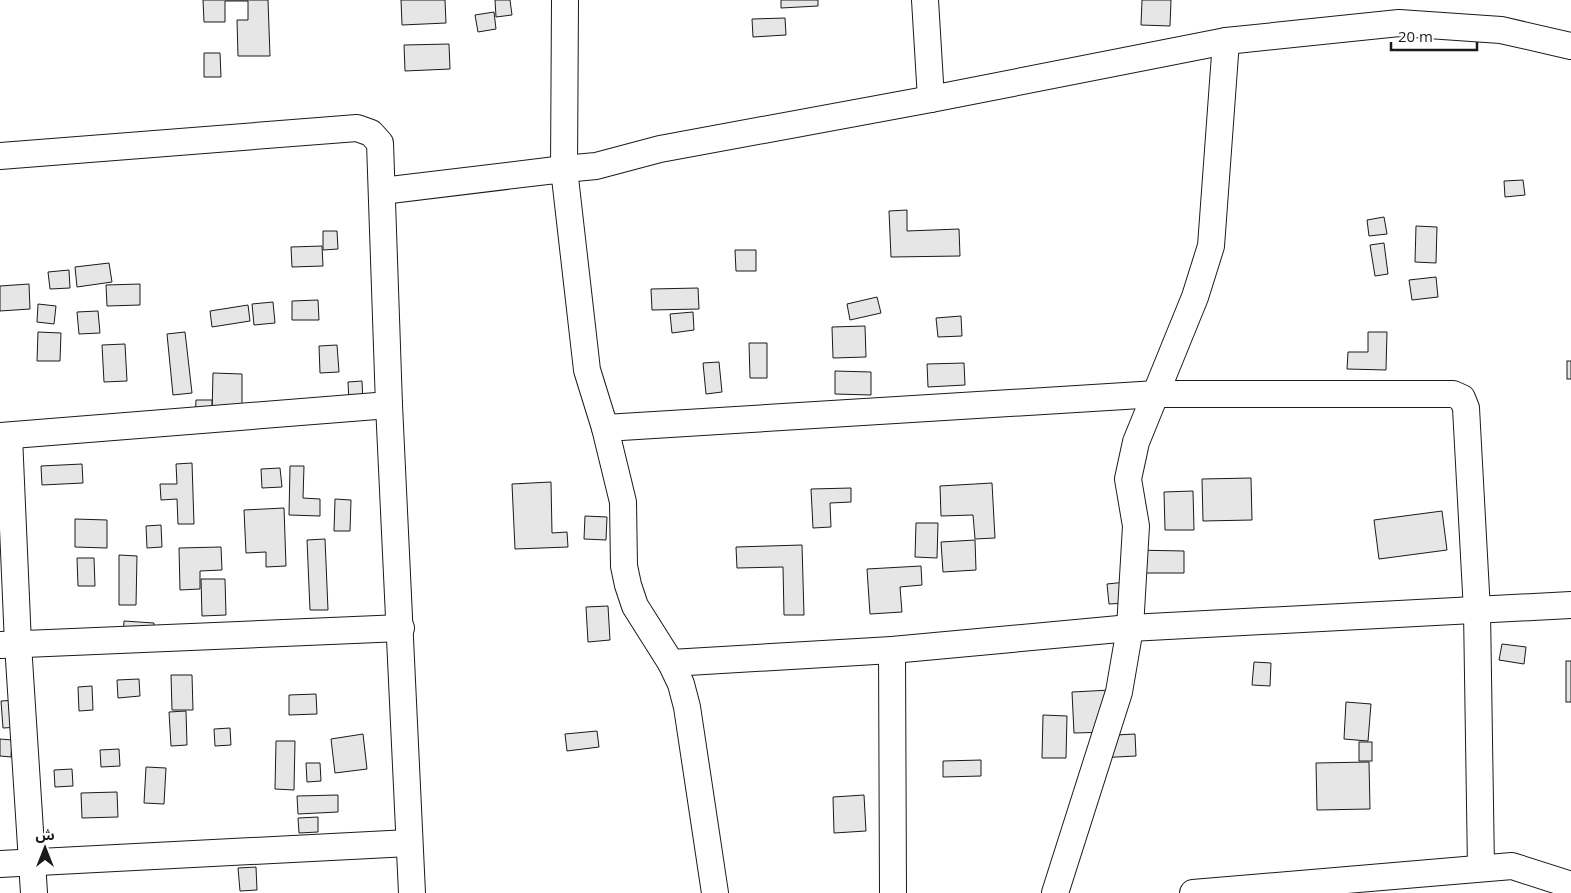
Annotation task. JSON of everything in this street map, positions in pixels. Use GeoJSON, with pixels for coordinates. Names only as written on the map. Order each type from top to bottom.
{"type":"FeatureCollection","features":[{"type":"Feature","properties":{"kind":"street"},"geometry":{"type":"LineString","coordinates":[[565,0],[564,169],[587,370],[605,428],[623,502],[624,566],[628,585],[635,606],[671,663],[681,684],[687,707],[715,893]]}},
{"type":"Feature","properties":{"kind":"street"},"geometry":{"type":"LineString","coordinates":[[925,0],[931,99]]}},
{"type":"Feature","properties":{"kind":"street"},"geometry":{"type":"LineString","coordinates":[[382,191],[596,166],[660,149],[931,99],[1226,41],[1400,23],[1501,30],[1571,46]]}},
{"type":"Feature","properties":{"kind":"street"},"geometry":{"type":"LineString","coordinates":[[1055,893],[1119,692],[1130,628],[1136,526],[1128,479],[1136,442],[1196,297],[1211,246],[1226,41]]}},
{"type":"Feature","properties":{"kind":"street"},"geometry":{"type":"LineString","coordinates":[[0,156],[357,128],[371,133],[380,143],[389,405],[412,893]]}},
{"type":"Feature","properties":{"kind":"street"},"geometry":{"type":"LineString","coordinates":[[605,428],[1157,394],[1453,394],[1462,398],[1466,408],[1477,611],[1481,868]]}},
{"type":"Feature","properties":{"kind":"street"},"geometry":{"type":"LineString","coordinates":[[34,893],[9,645],[4,436],[389,405]]}},
{"type":"Feature","properties":{"kind":"street"},"geometry":{"type":"LineString","coordinates":[[671,663],[892,650],[1130,628],[1571,606]]}},
{"type":"Feature","properties":{"kind":"street"},"geometry":{"type":"LineString","coordinates":[[9,645],[401,628]]}},
{"type":"Feature","properties":{"kind":"street"},"geometry":{"type":"LineString","coordinates":[[892,650],[893,893]]}},
{"type":"Feature","properties":{"kind":"street"},"geometry":{"type":"LineString","coordinates":[[0,864],[409,843]]}},
{"type":"Feature","properties":{"kind":"street"},"geometry":{"type":"LineString","coordinates":[[1193,893],[1512,866],[1569,887]]}},
{"type":"Feature","properties":{"kind":"building"},"geometry":{"type":"Polygon","coordinates":[[[203,0],[268,0],[270,56],[238,56],[237,20],[248,20],[248,1],[225,1],[225,22],[204,22],[203,0]]]}},
{"type":"Feature","properties":{"kind":"building"},"geometry":{"type":"Polygon","coordinates":[[[401,0],[445,0],[446,23],[402,25],[401,0]]]}},
{"type":"Feature","properties":{"kind":"building"},"geometry":{"type":"Polygon","coordinates":[[[495,0],[510,0],[512,15],[496,17],[495,0]]]}},
{"type":"Feature","properties":{"kind":"building"},"geometry":{"type":"Polygon","coordinates":[[[781,0],[818,0],[818,6],[781,8],[781,0]]]}},
{"type":"Feature","properties":{"kind":"building"},"geometry":{"type":"Polygon","coordinates":[[[1142,0],[1171,0],[1170,26],[1141,25],[1142,0]]]}},
{"type":"Feature","properties":{"kind":"building"},"geometry":{"type":"Polygon","coordinates":[[[494,12],[496,29],[478,32],[475,15],[494,12]]]}},
{"type":"Feature","properties":{"kind":"building"},"geometry":{"type":"Polygon","coordinates":[[[785,18],[786,35],[753,37],[752,19],[785,18]]]}},
{"type":"Feature","properties":{"kind":"building"},"geometry":{"type":"Polygon","coordinates":[[[449,44],[450,69],[405,71],[404,45],[449,44]]]}},
{"type":"Feature","properties":{"kind":"building"},"geometry":{"type":"Polygon","coordinates":[[[204,53],[220,53],[221,77],[204,77],[204,53]]]}},
{"type":"Feature","properties":{"kind":"building"},"geometry":{"type":"Polygon","coordinates":[[[1523,180],[1525,195],[1505,197],[1504,181],[1523,180]]]}},
{"type":"Feature","properties":{"kind":"building"},"geometry":{"type":"Polygon","coordinates":[[[907,210],[907,231],[959,229],[960,256],[891,257],[889,211],[907,210]]]}},
{"type":"Feature","properties":{"kind":"building"},"geometry":{"type":"Polygon","coordinates":[[[1384,217],[1387,234],[1369,236],[1367,220],[1384,217]]]}},
{"type":"Feature","properties":{"kind":"building"},"geometry":{"type":"Polygon","coordinates":[[[1416,226],[1437,227],[1436,263],[1415,262],[1416,226]]]}},
{"type":"Feature","properties":{"kind":"building"},"geometry":{"type":"Polygon","coordinates":[[[323,231],[337,231],[338,249],[323,250],[323,231]]]}},
{"type":"Feature","properties":{"kind":"building"},"geometry":{"type":"Polygon","coordinates":[[[1384,243],[1388,274],[1375,276],[1370,245],[1384,243]]]}},
{"type":"Feature","properties":{"kind":"building"},"geometry":{"type":"Polygon","coordinates":[[[322,246],[323,266],[292,267],[291,247],[322,246]]]}},
{"type":"Feature","properties":{"kind":"building"},"geometry":{"type":"Polygon","coordinates":[[[735,250],[756,250],[756,271],[736,271],[735,250]]]}},
{"type":"Feature","properties":{"kind":"building"},"geometry":{"type":"Polygon","coordinates":[[[109,263],[112,282],[77,287],[75,267],[109,263]]]}},
{"type":"Feature","properties":{"kind":"building"},"geometry":{"type":"Polygon","coordinates":[[[69,270],[70,288],[50,289],[48,272],[69,270]]]}},
{"type":"Feature","properties":{"kind":"building"},"geometry":{"type":"Polygon","coordinates":[[[1436,277],[1438,297],[1412,300],[1409,280],[1436,277]]]}},
{"type":"Feature","properties":{"kind":"building"},"geometry":{"type":"Polygon","coordinates":[[[29,284],[30,309],[0,311],[0,286],[29,284]]]}},
{"type":"Feature","properties":{"kind":"building"},"geometry":{"type":"Polygon","coordinates":[[[140,284],[140,305],[107,306],[106,285],[140,284]]]}},
{"type":"Feature","properties":{"kind":"building"},"geometry":{"type":"Polygon","coordinates":[[[698,288],[699,309],[652,310],[651,289],[698,288]]]}},
{"type":"Feature","properties":{"kind":"building"},"geometry":{"type":"Polygon","coordinates":[[[877,297],[881,313],[850,320],[847,304],[877,297]]]}},
{"type":"Feature","properties":{"kind":"building"},"geometry":{"type":"Polygon","coordinates":[[[318,300],[319,320],[292,320],[292,301],[318,300]]]}},
{"type":"Feature","properties":{"kind":"building"},"geometry":{"type":"Polygon","coordinates":[[[273,302],[275,323],[254,325],[252,304],[273,302]]]}},
{"type":"Feature","properties":{"kind":"building"},"geometry":{"type":"Polygon","coordinates":[[[38,304],[56,306],[54,324],[37,322],[38,304]]]}},
{"type":"Feature","properties":{"kind":"building"},"geometry":{"type":"Polygon","coordinates":[[[248,305],[250,321],[212,327],[210,311],[248,305]]]}},
{"type":"Feature","properties":{"kind":"building"},"geometry":{"type":"Polygon","coordinates":[[[98,311],[100,333],[79,334],[77,312],[98,311]]]}},
{"type":"Feature","properties":{"kind":"building"},"geometry":{"type":"Polygon","coordinates":[[[693,312],[694,330],[672,333],[670,314],[693,312]]]}},
{"type":"Feature","properties":{"kind":"building"},"geometry":{"type":"Polygon","coordinates":[[[961,316],[962,336],[938,337],[936,318],[961,316]]]}},
{"type":"Feature","properties":{"kind":"building"},"geometry":{"type":"Polygon","coordinates":[[[865,326],[866,357],[833,358],[832,327],[865,326]]]}},
{"type":"Feature","properties":{"kind":"building"},"geometry":{"type":"Polygon","coordinates":[[[38,332],[61,333],[60,361],[37,361],[38,332]]]}},
{"type":"Feature","properties":{"kind":"building"},"geometry":{"type":"Polygon","coordinates":[[[185,332],[192,393],[173,395],[167,334],[185,332]]]}},
{"type":"Feature","properties":{"kind":"building"},"geometry":{"type":"Polygon","coordinates":[[[1368,332],[1387,332],[1386,370],[1347,369],[1348,352],[1368,352],[1368,332]]]}},
{"type":"Feature","properties":{"kind":"building"},"geometry":{"type":"Polygon","coordinates":[[[749,343],[767,343],[767,378],[750,378],[749,343]]]}},
{"type":"Feature","properties":{"kind":"building"},"geometry":{"type":"Polygon","coordinates":[[[125,344],[127,381],[104,382],[102,345],[125,344]]]}},
{"type":"Feature","properties":{"kind":"building"},"geometry":{"type":"Polygon","coordinates":[[[337,345],[339,372],[320,373],[319,346],[337,345]]]}},
{"type":"Feature","properties":{"kind":"building"},"geometry":{"type":"Polygon","coordinates":[[[1567,361],[1571,361],[1571,379],[1567,379],[1567,361]]]}},
{"type":"Feature","properties":{"kind":"building"},"geometry":{"type":"Polygon","coordinates":[[[719,362],[722,392],[706,394],[703,363],[719,362]]]}},
{"type":"Feature","properties":{"kind":"building"},"geometry":{"type":"Polygon","coordinates":[[[964,363],[965,385],[928,387],[927,364],[964,363]]]}},
{"type":"Feature","properties":{"kind":"building"},"geometry":{"type":"Polygon","coordinates":[[[835,371],[871,372],[871,395],[835,394],[835,371]]]}},
{"type":"Feature","properties":{"kind":"building"},"geometry":{"type":"Polygon","coordinates":[[[213,373],[242,374],[242,414],[212,414],[213,373]]]}},
{"type":"Feature","properties":{"kind":"building"},"geometry":{"type":"Polygon","coordinates":[[[362,381],[363,403],[349,403],[348,382],[362,381]]]}},
{"type":"Feature","properties":{"kind":"building"},"geometry":{"type":"Polygon","coordinates":[[[196,400],[212,400],[212,424],[195,424],[196,400]]]}},
{"type":"Feature","properties":{"kind":"building"},"geometry":{"type":"Polygon","coordinates":[[[192,463],[194,524],[178,524],[177,499],[161,500],[160,484],[177,484],[176,464],[192,463]]]}},
{"type":"Feature","properties":{"kind":"building"},"geometry":{"type":"Polygon","coordinates":[[[82,464],[83,483],[42,485],[41,466],[82,464]]]}},
{"type":"Feature","properties":{"kind":"building"},"geometry":{"type":"Polygon","coordinates":[[[290,466],[304,466],[303,498],[320,499],[320,516],[289,515],[290,466]]]}},
{"type":"Feature","properties":{"kind":"building"},"geometry":{"type":"Polygon","coordinates":[[[280,468],[282,487],[262,488],[261,469],[280,468]]]}},
{"type":"Feature","properties":{"kind":"building"},"geometry":{"type":"Polygon","coordinates":[[[1251,478],[1252,520],[1203,521],[1202,479],[1251,478]]]}},
{"type":"Feature","properties":{"kind":"building"},"geometry":{"type":"Polygon","coordinates":[[[551,482],[552,533],[567,532],[568,547],[515,549],[512,484],[551,482]]]}},
{"type":"Feature","properties":{"kind":"building"},"geometry":{"type":"Polygon","coordinates":[[[992,483],[995,538],[975,539],[973,515],[941,516],[940,486],[992,483]]]}},
{"type":"Feature","properties":{"kind":"building"},"geometry":{"type":"Polygon","coordinates":[[[851,488],[851,502],[830,503],[831,527],[813,528],[811,489],[851,488]]]}},
{"type":"Feature","properties":{"kind":"building"},"geometry":{"type":"Polygon","coordinates":[[[1193,491],[1194,530],[1165,530],[1164,492],[1193,491]]]}},
{"type":"Feature","properties":{"kind":"building"},"geometry":{"type":"Polygon","coordinates":[[[335,499],[351,500],[350,531],[334,531],[335,499]]]}},
{"type":"Feature","properties":{"kind":"building"},"geometry":{"type":"Polygon","coordinates":[[[284,508],[286,566],[266,567],[266,552],[246,553],[244,510],[284,508]]]}},
{"type":"Feature","properties":{"kind":"building"},"geometry":{"type":"Polygon","coordinates":[[[1442,511],[1447,550],[1379,559],[1374,520],[1442,511]]]}},
{"type":"Feature","properties":{"kind":"building"},"geometry":{"type":"Polygon","coordinates":[[[585,516],[607,517],[606,540],[584,539],[585,516]]]}},
{"type":"Feature","properties":{"kind":"building"},"geometry":{"type":"Polygon","coordinates":[[[75,519],[107,520],[107,548],[75,547],[75,519]]]}},
{"type":"Feature","properties":{"kind":"building"},"geometry":{"type":"Polygon","coordinates":[[[916,523],[938,523],[937,558],[915,557],[916,523]]]}},
{"type":"Feature","properties":{"kind":"building"},"geometry":{"type":"Polygon","coordinates":[[[161,525],[162,547],[147,548],[146,526],[161,525]]]}},
{"type":"Feature","properties":{"kind":"building"},"geometry":{"type":"Polygon","coordinates":[[[325,539],[328,610],[310,610],[307,540],[325,539]]]}},
{"type":"Feature","properties":{"kind":"building"},"geometry":{"type":"Polygon","coordinates":[[[975,540],[976,570],[943,572],[941,542],[975,540]]]}},
{"type":"Feature","properties":{"kind":"building"},"geometry":{"type":"Polygon","coordinates":[[[802,545],[804,615],[784,615],[783,567],[737,568],[736,547],[802,545]]]}},
{"type":"Feature","properties":{"kind":"building"},"geometry":{"type":"Polygon","coordinates":[[[221,547],[222,570],[200,571],[200,589],[180,590],[179,548],[221,547]]]}},
{"type":"Feature","properties":{"kind":"building"},"geometry":{"type":"Polygon","coordinates":[[[1133,550],[1184,551],[1184,573],[1133,573],[1133,550]]]}},
{"type":"Feature","properties":{"kind":"building"},"geometry":{"type":"Polygon","coordinates":[[[119,555],[137,556],[136,605],[119,605],[119,555]]]}},
{"type":"Feature","properties":{"kind":"building"},"geometry":{"type":"Polygon","coordinates":[[[77,558],[94,558],[95,586],[78,586],[77,558]]]}},
{"type":"Feature","properties":{"kind":"building"},"geometry":{"type":"Polygon","coordinates":[[[921,566],[922,585],[900,587],[902,612],[870,614],[867,569],[921,566]]]}},
{"type":"Feature","properties":{"kind":"building"},"geometry":{"type":"Polygon","coordinates":[[[201,579],[225,579],[226,615],[202,616],[201,579]]]}},
{"type":"Feature","properties":{"kind":"building"},"geometry":{"type":"Polygon","coordinates":[[[1126,582],[1127,603],[1109,604],[1107,584],[1126,582]]]}},
{"type":"Feature","properties":{"kind":"building"},"geometry":{"type":"Polygon","coordinates":[[[608,606],[610,640],[588,642],[586,607],[608,606]]]}},
{"type":"Feature","properties":{"kind":"building"},"geometry":{"type":"Polygon","coordinates":[[[124,621],[154,623],[153,638],[123,637],[124,621]]]}},
{"type":"Feature","properties":{"kind":"building"},"geometry":{"type":"Polygon","coordinates":[[[1502,644],[1526,647],[1524,664],[1499,660],[1502,644]]]}},
{"type":"Feature","properties":{"kind":"building"},"geometry":{"type":"Polygon","coordinates":[[[1566,661],[1571,661],[1571,702],[1566,702],[1566,661]]]}},
{"type":"Feature","properties":{"kind":"building"},"geometry":{"type":"Polygon","coordinates":[[[1254,662],[1271,663],[1270,686],[1252,685],[1254,662]]]}},
{"type":"Feature","properties":{"kind":"building"},"geometry":{"type":"Polygon","coordinates":[[[171,675],[192,675],[193,710],[172,710],[171,675]]]}},
{"type":"Feature","properties":{"kind":"building"},"geometry":{"type":"Polygon","coordinates":[[[139,679],[140,696],[118,698],[117,680],[139,679]]]}},
{"type":"Feature","properties":{"kind":"building"},"geometry":{"type":"Polygon","coordinates":[[[92,686],[93,710],[79,711],[78,687],[92,686]]]}},
{"type":"Feature","properties":{"kind":"building"},"geometry":{"type":"Polygon","coordinates":[[[1111,690],[1112,732],[1074,733],[1072,692],[1111,690]]]}},
{"type":"Feature","properties":{"kind":"building"},"geometry":{"type":"Polygon","coordinates":[[[316,694],[317,714],[289,715],[289,695],[316,694]]]}},
{"type":"Feature","properties":{"kind":"building"},"geometry":{"type":"Polygon","coordinates":[[[17,700],[19,727],[3,728],[1,701],[17,700]]]}},
{"type":"Feature","properties":{"kind":"building"},"geometry":{"type":"Polygon","coordinates":[[[1346,702],[1371,704],[1368,741],[1344,739],[1346,702]]]}},
{"type":"Feature","properties":{"kind":"building"},"geometry":{"type":"Polygon","coordinates":[[[186,711],[187,745],[171,746],[169,712],[186,711]]]}},
{"type":"Feature","properties":{"kind":"building"},"geometry":{"type":"Polygon","coordinates":[[[1043,715],[1067,716],[1066,758],[1042,758],[1043,715]]]}},
{"type":"Feature","properties":{"kind":"building"},"geometry":{"type":"Polygon","coordinates":[[[230,728],[231,745],[215,746],[214,729],[230,728]]]}},
{"type":"Feature","properties":{"kind":"building"},"geometry":{"type":"Polygon","coordinates":[[[597,731],[599,747],[567,751],[565,734],[597,731]]]}},
{"type":"Feature","properties":{"kind":"building"},"geometry":{"type":"Polygon","coordinates":[[[363,734],[367,769],[335,773],[331,739],[363,734]]]}},
{"type":"Feature","properties":{"kind":"building"},"geometry":{"type":"Polygon","coordinates":[[[1135,734],[1136,756],[1097,758],[1096,736],[1135,734]]]}},
{"type":"Feature","properties":{"kind":"building"},"geometry":{"type":"Polygon","coordinates":[[[0,739],[12,740],[11,757],[0,756],[0,739]]]}},
{"type":"Feature","properties":{"kind":"building"},"geometry":{"type":"Polygon","coordinates":[[[276,741],[295,741],[294,790],[275,789],[276,741]]]}},
{"type":"Feature","properties":{"kind":"building"},"geometry":{"type":"Polygon","coordinates":[[[1359,742],[1372,742],[1372,761],[1359,761],[1359,742]]]}},
{"type":"Feature","properties":{"kind":"building"},"geometry":{"type":"Polygon","coordinates":[[[119,749],[120,766],[101,767],[100,750],[119,749]]]}},
{"type":"Feature","properties":{"kind":"building"},"geometry":{"type":"Polygon","coordinates":[[[981,760],[981,776],[943,777],[943,761],[981,760]]]}},
{"type":"Feature","properties":{"kind":"building"},"geometry":{"type":"Polygon","coordinates":[[[1369,762],[1370,809],[1317,810],[1316,763],[1369,762]]]}},
{"type":"Feature","properties":{"kind":"building"},"geometry":{"type":"Polygon","coordinates":[[[306,763],[320,763],[321,781],[307,782],[306,763]]]}},
{"type":"Feature","properties":{"kind":"building"},"geometry":{"type":"Polygon","coordinates":[[[146,767],[166,768],[164,804],[144,803],[146,767]]]}},
{"type":"Feature","properties":{"kind":"building"},"geometry":{"type":"Polygon","coordinates":[[[72,769],[73,786],[55,787],[54,770],[72,769]]]}},
{"type":"Feature","properties":{"kind":"building"},"geometry":{"type":"Polygon","coordinates":[[[117,792],[118,817],[82,818],[81,793],[117,792]]]}},
{"type":"Feature","properties":{"kind":"building"},"geometry":{"type":"Polygon","coordinates":[[[338,795],[338,812],[298,814],[297,796],[338,795]]]}},
{"type":"Feature","properties":{"kind":"building"},"geometry":{"type":"Polygon","coordinates":[[[864,795],[866,831],[834,833],[833,797],[864,795]]]}},
{"type":"Feature","properties":{"kind":"building"},"geometry":{"type":"Polygon","coordinates":[[[318,817],[318,832],[299,833],[298,818],[318,817]]]}},
{"type":"Feature","properties":{"kind":"building"},"geometry":{"type":"Polygon","coordinates":[[[256,867],[257,890],[240,891],[238,868],[256,867]]]}}]}
